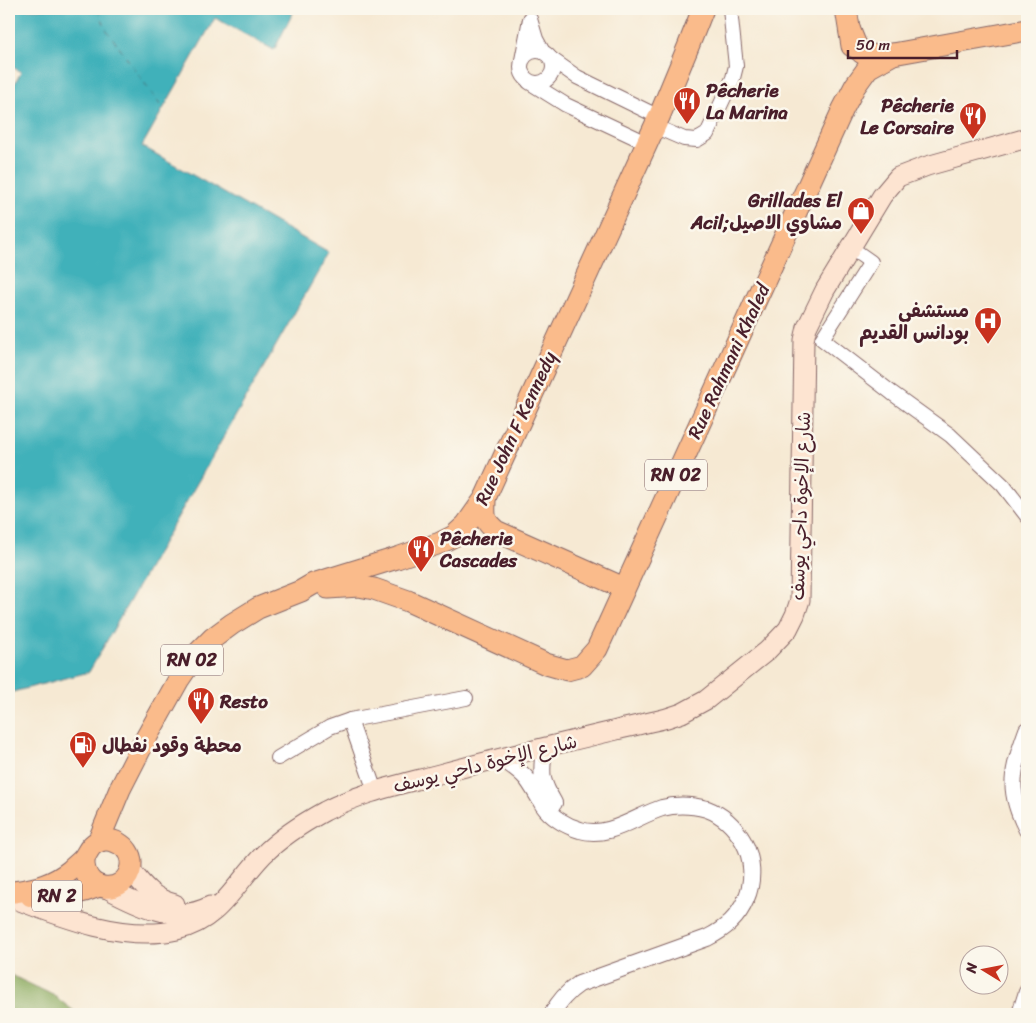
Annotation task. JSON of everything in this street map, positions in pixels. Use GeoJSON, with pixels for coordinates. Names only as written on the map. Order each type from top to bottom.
{"type":"FeatureCollection","features":[{"type":"Feature","properties":{"kind":"main road","name":"Rue John F Kennedy"},"geometry":{"type":"LineString","coordinates":[[98,842],[120,789],[179,679],[194,656],[213,638],[258,608],[301,591],[313,584],[440,543],[454,536],[466,525],[485,498],[653,129],[703,9]]}},
{"type":"Feature","properties":{"kind":"main road","name":"RN 02"},"geometry":{"type":"LineString","coordinates":[[843,109],[853,78],[850,31],[846,9]]}},
{"type":"Feature","properties":{"kind":"main road"},"geometry":{"type":"LineString","coordinates":[[850,31],[859,50],[865,55],[892,54],[1027,30]]}},
{"type":"Feature","properties":{"kind":"main road"},"geometry":{"type":"LineString","coordinates":[[843,109],[855,86],[868,68],[892,54]]}},
{"type":"Feature","properties":{"kind":"main road","name":"Rue Rahmani Khaled"},"geometry":{"type":"LineString","coordinates":[[301,591],[339,586],[359,586],[374,589],[408,601],[546,664],[567,670],[582,666],[597,649],[843,109]]}},
{"type":"Feature","properties":{"kind":"main road","name":"شارع الإخوة داحي يوسف"},"geometry":{"type":"LineString","coordinates":[[11,893],[71,920],[98,927],[121,931],[162,932],[178,930],[210,915],[221,906],[264,855],[289,834],[339,804],[376,791],[501,758],[667,718],[706,700],[767,651],[788,629],[796,615],[800,600],[804,340],[813,314],[882,196],[898,178],[927,166],[1027,138]]}},
{"type":"Feature","properties":{"kind":"main road"},"geometry":{"type":"LineString","coordinates":[[485,498],[484,518],[496,532],[624,588]]}},
{"type":"Feature","properties":{"kind":"main road"},"geometry":{"type":"LineString","coordinates":[[397,558],[390,581],[395,590],[408,601]]}},
{"type":"Feature","properties":{"kind":"main road","name":"Rue John F Kennedy"},"geometry":{"type":"LineString","coordinates":[[121,844],[120,808],[128,774]]}},
{"type":"Feature","properties":{"kind":"main road"},"geometry":{"type":"LineString","coordinates":[[104,840],[116,841],[121,844],[130,856],[131,861],[128,875],[119,884],[103,887],[94,884],[87,876],[83,866],[88,850],[104,840]]}},
{"type":"Feature","properties":{"kind":"main road","name":"RN 2"},"geometry":{"type":"LineString","coordinates":[[11,893],[48,885],[65,875],[84,859]]}},
{"type":"Feature","properties":{"kind":"main road"},"geometry":{"type":"LineString","coordinates":[[130,869],[150,893],[173,904],[200,904],[230,894]]}},
{"type":"Feature","properties":{"kind":"main road","name":"شارع الإخوة داحي يوسف"},"geometry":{"type":"LineString","coordinates":[[103,887],[143,906],[165,912],[179,913],[197,912],[230,894]]}},
{"type":"Feature","properties":{"kind":"main road","name":"RN 2"},"geometry":{"type":"LineString","coordinates":[[11,893],[52,896],[103,887]]}},
{"type":"Feature","properties":{"kind":"street"},"geometry":{"type":"LineString","coordinates":[[532,14],[520,69],[523,77],[529,82],[566,105],[684,139],[697,140],[707,134],[733,78],[736,66],[730,9]]}},
{"type":"Feature","properties":{"kind":"street"},"geometry":{"type":"LineString","coordinates":[[529,82],[538,84],[546,82],[552,75],[553,66],[536,39],[532,14]]}},
{"type":"Feature","properties":{"kind":"street"},"geometry":{"type":"LineString","coordinates":[[522,60],[527,54],[535,51],[547,55],[653,129]]}},
{"type":"Feature","properties":{"kind":"street"},"geometry":{"type":"LineString","coordinates":[[851,248],[871,262],[822,339],[950,435],[1003,485],[1027,516]]}},
{"type":"Feature","properties":{"kind":"street"},"geometry":{"type":"LineString","coordinates":[[278,758],[330,727],[350,720],[466,698]]}},
{"type":"Feature","properties":{"kind":"street"},"geometry":{"type":"LineString","coordinates":[[350,720],[376,791]]}},
{"type":"Feature","properties":{"kind":"street"},"geometry":{"type":"LineString","coordinates":[[1027,730],[1016,762],[1013,781],[1016,806],[1027,830]]}},
{"type":"Feature","properties":{"kind":"street"},"geometry":{"type":"LineString","coordinates":[[544,748],[542,771],[544,783],[567,824]]}},
{"type":"Feature","properties":{"kind":"street"},"geometry":{"type":"LineString","coordinates":[[501,758],[528,780],[550,813],[581,830],[604,832],[662,808],[686,805],[699,807],[722,817],[731,825],[739,834],[750,857],[752,869],[749,894],[740,911],[718,933],[579,984],[563,997],[552,1014]]}},
{"type":"Feature","properties":{"kind":"street"},"geometry":{"type":"LineString","coordinates":[[1020,1014],[1027,992]]}},
{"type":"Feature","properties":{"kind":"green space"},"geometry":{"type":"Polygon","coordinates":[[[9,974],[53,995],[78,1014],[9,1014],[9,974]]]}},
{"type":"Feature","properties":{"kind":"water"},"geometry":{"type":"Polygon","coordinates":[[[9,9],[295,9],[274,50],[215,18],[142,146],[329,253],[89,672],[9,693],[9,94],[21,72],[9,65],[9,9]]]}},
{"type":"Feature","properties":{"kind":"ferry route"},"geometry":{"type":"LineString","coordinates":[[98,9],[106,29],[163,109]]}},
{"type":"Feature","properties":{"kind":"place","name":"Pêcherie La Marina"},"geometry":{"type":"Point","coordinates":[687,125]}},
{"type":"Feature","properties":{"kind":"place","name":"Pêcherie Le Corsaire"},"geometry":{"type":"Point","coordinates":[973,140]}},
{"type":"Feature","properties":{"kind":"place","name":"Grillades El Acil;مشاوي الاصيل"},"geometry":{"type":"Point","coordinates":[861,235]}},
{"type":"Feature","properties":{"kind":"place","name":"مستشفى بودانس القديم"},"geometry":{"type":"Point","coordinates":[988,345]}},
{"type":"Feature","properties":{"kind":"place","name":"Pêcherie Cascades"},"geometry":{"type":"Point","coordinates":[421,573]}},
{"type":"Feature","properties":{"kind":"place","name":"Resto"},"geometry":{"type":"Point","coordinates":[201,725]}},
{"type":"Feature","properties":{"kind":"place","name":"محطة وقود نفطال"},"geometry":{"type":"Point","coordinates":[83,769]}}]}
